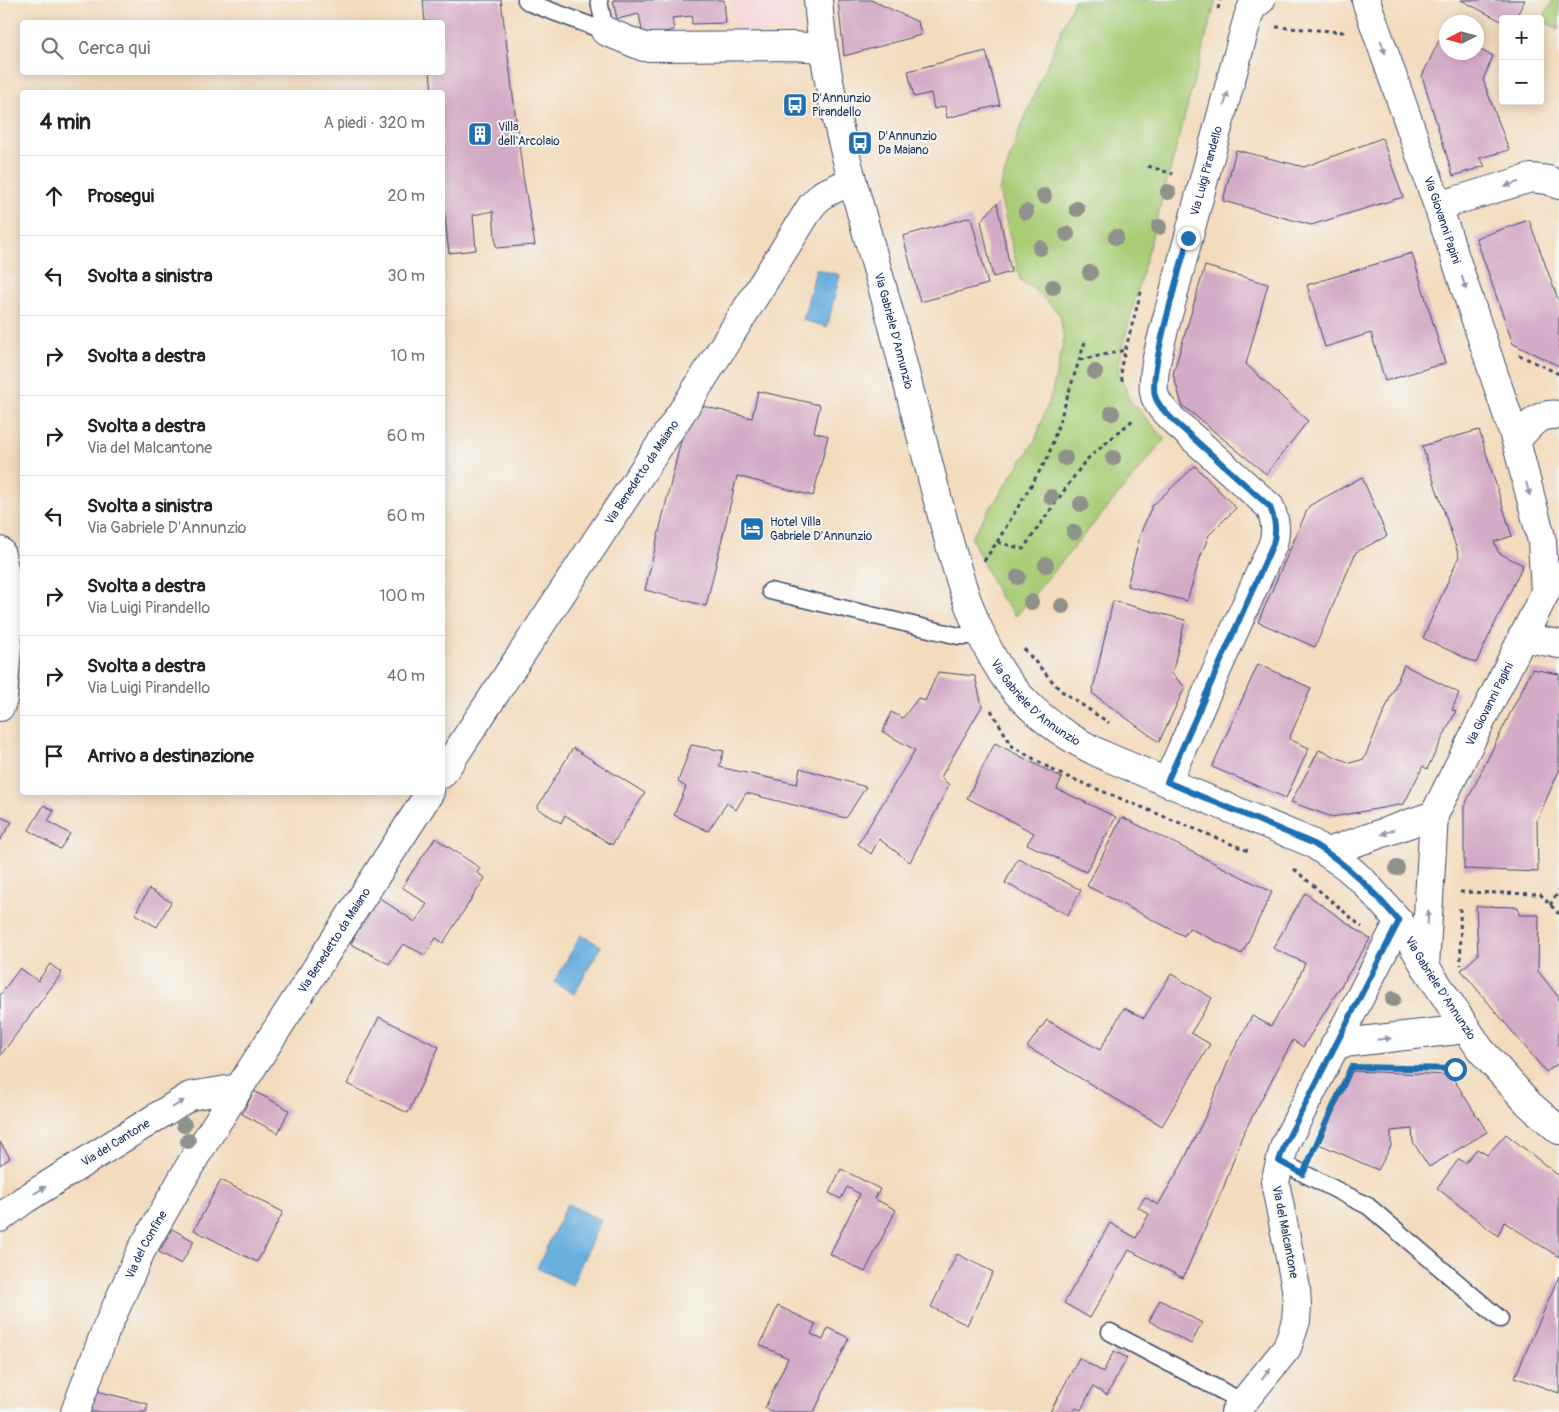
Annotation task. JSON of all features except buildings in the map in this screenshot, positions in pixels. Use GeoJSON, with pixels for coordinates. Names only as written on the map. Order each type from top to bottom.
{"type":"FeatureCollection","features":[{"type":"Feature","properties":{"kind":"street","name":"Via Gabriele D'Annunzio"},"geometry":{"type":"LineString","coordinates":[[818,0],[831,97],[852,181],[894,328],[956,569],[983,636],[1002,672],[1016,692],[1047,722],[1072,739],[1093,750],[1312,843],[1328,852],[1364,882],[1399,921],[1425,966],[1480,1049],[1516,1091],[1559,1130]]}},
{"type":"Feature","properties":{"kind":"street","name":"Via Luigi Pirandello"},"geometry":{"type":"LineString","coordinates":[[1167,782],[1273,544],[1276,533],[1276,526],[1270,507],[1173,420],[1160,407],[1154,394],[1154,381],[1159,352],[1214,142],[1248,18],[1252,7],[1261,0]]}},
{"type":"Feature","properties":{"kind":"street"},"geometry":{"type":"LineString","coordinates":[[1348,12],[1367,0]]}},
{"type":"Feature","properties":{"kind":"street","name":"Via Giovanni Papini"},"geometry":{"type":"LineString","coordinates":[[1367,0],[1516,442],[1542,542],[1545,593]]}},
{"type":"Feature","properties":{"kind":"street"},"geometry":{"type":"LineString","coordinates":[[605,31],[644,47],[792,46],[823,48]]}},
{"type":"Feature","properties":{"kind":"street"},"geometry":{"type":"LineString","coordinates":[[1438,206],[1531,178],[1548,180],[1559,185]]}},
{"type":"Feature","properties":{"kind":"street","name":"Via Benedetto da Maiano"},"geometry":{"type":"LineString","coordinates":[[445,769],[687,404],[812,205],[824,194],[852,181]]}},
{"type":"Feature","properties":{"kind":"street"},"geometry":{"type":"LineString","coordinates":[[1516,442],[1535,420],[1551,414],[1559,416]]}},
{"type":"Feature","properties":{"kind":"street"},"geometry":{"type":"LineString","coordinates":[[0,551],[11,598],[3,699],[0,707]]}},
{"type":"Feature","properties":{"kind":"street","name":"Via Giovanni Papini"},"geometry":{"type":"LineString","coordinates":[[1425,966],[1434,815],[1545,593],[1559,558]]}},
{"type":"Feature","properties":{"kind":"street"},"geometry":{"type":"LineString","coordinates":[[1522,637],[1559,644]]}},
{"type":"Feature","properties":{"kind":"street","name":"Via Benedetto da Maiano"},"geometry":{"type":"LineString","coordinates":[[239,1088],[428,795]]}},
{"type":"Feature","properties":{"kind":"street"},"geometry":{"type":"LineString","coordinates":[[1328,852],[1434,815]]}},
{"type":"Feature","properties":{"kind":"street"},"geometry":{"type":"LineString","coordinates":[[1277,1172],[1285,1144],[1399,921]]}},
{"type":"Feature","properties":{"kind":"street"},"geometry":{"type":"LineString","coordinates":[[1335,1044],[1466,1030]]}},
{"type":"Feature","properties":{"kind":"street","name":"Via del Cantone"},"geometry":{"type":"LineString","coordinates":[[0,1218],[24,1200],[190,1096],[239,1088]]}},
{"type":"Feature","properties":{"kind":"street","name":"Via del Confine"},"geometry":{"type":"LineString","coordinates":[[75,1412],[106,1332],[141,1251],[195,1157],[239,1088]]}},
{"type":"Feature","properties":{"kind":"street","name":"Via del Malcantone"},"geometry":{"type":"LineString","coordinates":[[1239,1407],[1287,1348],[1296,1321],[1296,1288],[1277,1172]]}},
{"type":"Feature","properties":{"kind":"lane"},"geometry":{"type":"LineString","coordinates":[[526,0],[605,31],[600,0]]}},
{"type":"Feature","properties":{"kind":"lane"},"geometry":{"type":"LineString","coordinates":[[770,591],[959,636],[983,636]]}},
{"type":"Feature","properties":{"kind":"lane"},"geometry":{"type":"LineString","coordinates":[[1277,1172],[1368,1206],[1500,1319]]}},
{"type":"Feature","properties":{"kind":"lane"},"geometry":{"type":"LineString","coordinates":[[1110,1332],[1239,1407]]}},
{"type":"Feature","properties":{"kind":"path"},"geometry":{"type":"LineString","coordinates":[[1268,26],[1343,32],[1348,12]]}},
{"type":"Feature","properties":{"kind":"path"},"geometry":{"type":"LineString","coordinates":[[1148,166],[1173,174]]}},
{"type":"Feature","properties":{"kind":"path"},"geometry":{"type":"LineString","coordinates":[[981,565],[1048,457],[1085,342]]}},
{"type":"Feature","properties":{"kind":"path"},"geometry":{"type":"LineString","coordinates":[[1079,360],[1126,350]]}},
{"type":"Feature","properties":{"kind":"path"},"geometry":{"type":"LineString","coordinates":[[997,542],[1023,550],[1085,461],[1136,417]]}},
{"type":"Feature","properties":{"kind":"path"},"geometry":{"type":"LineString","coordinates":[[1295,870],[1368,932]]}},
{"type":"Feature","properties":{"kind":"path"},"geometry":{"type":"LineString","coordinates":[[1460,883],[1461,974]]}},
{"type":"Feature","properties":{"kind":"path"},"geometry":{"type":"LineString","coordinates":[[1550,905],[1559,891]]}},
{"type":"Feature","properties":{"kind":"path"},"geometry":{"type":"LineString","coordinates":[[1460,892],[1540,894],[1559,914]]}},
{"type":"Feature","properties":{"kind":"path"},"geometry":{"type":"LineString","coordinates":[[1398,1068],[1455,1069]]}},
{"type":"Feature","properties":{"kind":"shaded area"},"geometry":{"type":"Polygon","coordinates":[[[732,0],[796,0],[798,32],[736,31],[732,0]]]}},
{"type":"Feature","properties":{"kind":"green space"},"geometry":{"type":"Polygon","coordinates":[[[1074,0],[1216,0],[1118,368],[1129,399],[1165,439],[1016,616],[999,596],[971,537],[1035,441],[1052,392],[1064,340],[1060,315],[1040,294],[1020,280],[999,191],[1019,131],[1074,0]]]}},
{"type":"Feature","properties":{"kind":"green space"},"geometry":{"type":"Polygon","coordinates":[[[1553,0],[1559,0],[1559,29],[1544,22],[1544,17],[1553,0]]]}},
{"type":"Feature","properties":{"kind":"water"},"geometry":{"type":"Polygon","coordinates":[[[816,269],[840,275],[827,327],[803,320],[816,269]]]}},
{"type":"Feature","properties":{"kind":"water"},"geometry":{"type":"Polygon","coordinates":[[[581,935],[601,946],[574,994],[554,982],[581,935]]]}},
{"type":"Feature","properties":{"kind":"water"},"geometry":{"type":"Polygon","coordinates":[[[567,1204],[601,1220],[572,1285],[537,1268],[567,1204]]]}},
{"type":"Feature","properties":{"kind":"place","name":"D'Annunzio Pirandello"},"geometry":{"type":"Point","coordinates":[795,105]}},
{"type":"Feature","properties":{"kind":"place","name":"Villa dell'Arcolaio"},"geometry":{"type":"Point","coordinates":[480,134]}},
{"type":"Feature","properties":{"kind":"place","name":"D'Annunzio Da Maiano"},"geometry":{"type":"Point","coordinates":[860,143]}},
{"type":"Feature","properties":{"kind":"place","name":"Hotel Villa Gabriele D'Annunzio"},"geometry":{"type":"Point","coordinates":[752,529]}},
{"type":"Feature","properties":{"kind":"route"},"geometry":{"type":"LineString","coordinates":[[1188,238],[1159,352],[1154,381],[1154,394],[1160,407],[1173,420],[1270,507],[1276,526],[1276,533],[1273,544],[1167,782],[1312,843],[1328,852],[1364,882],[1399,921],[1285,1144],[1279,1161],[1303,1174],[1351,1067],[1455,1069]]}}]}
